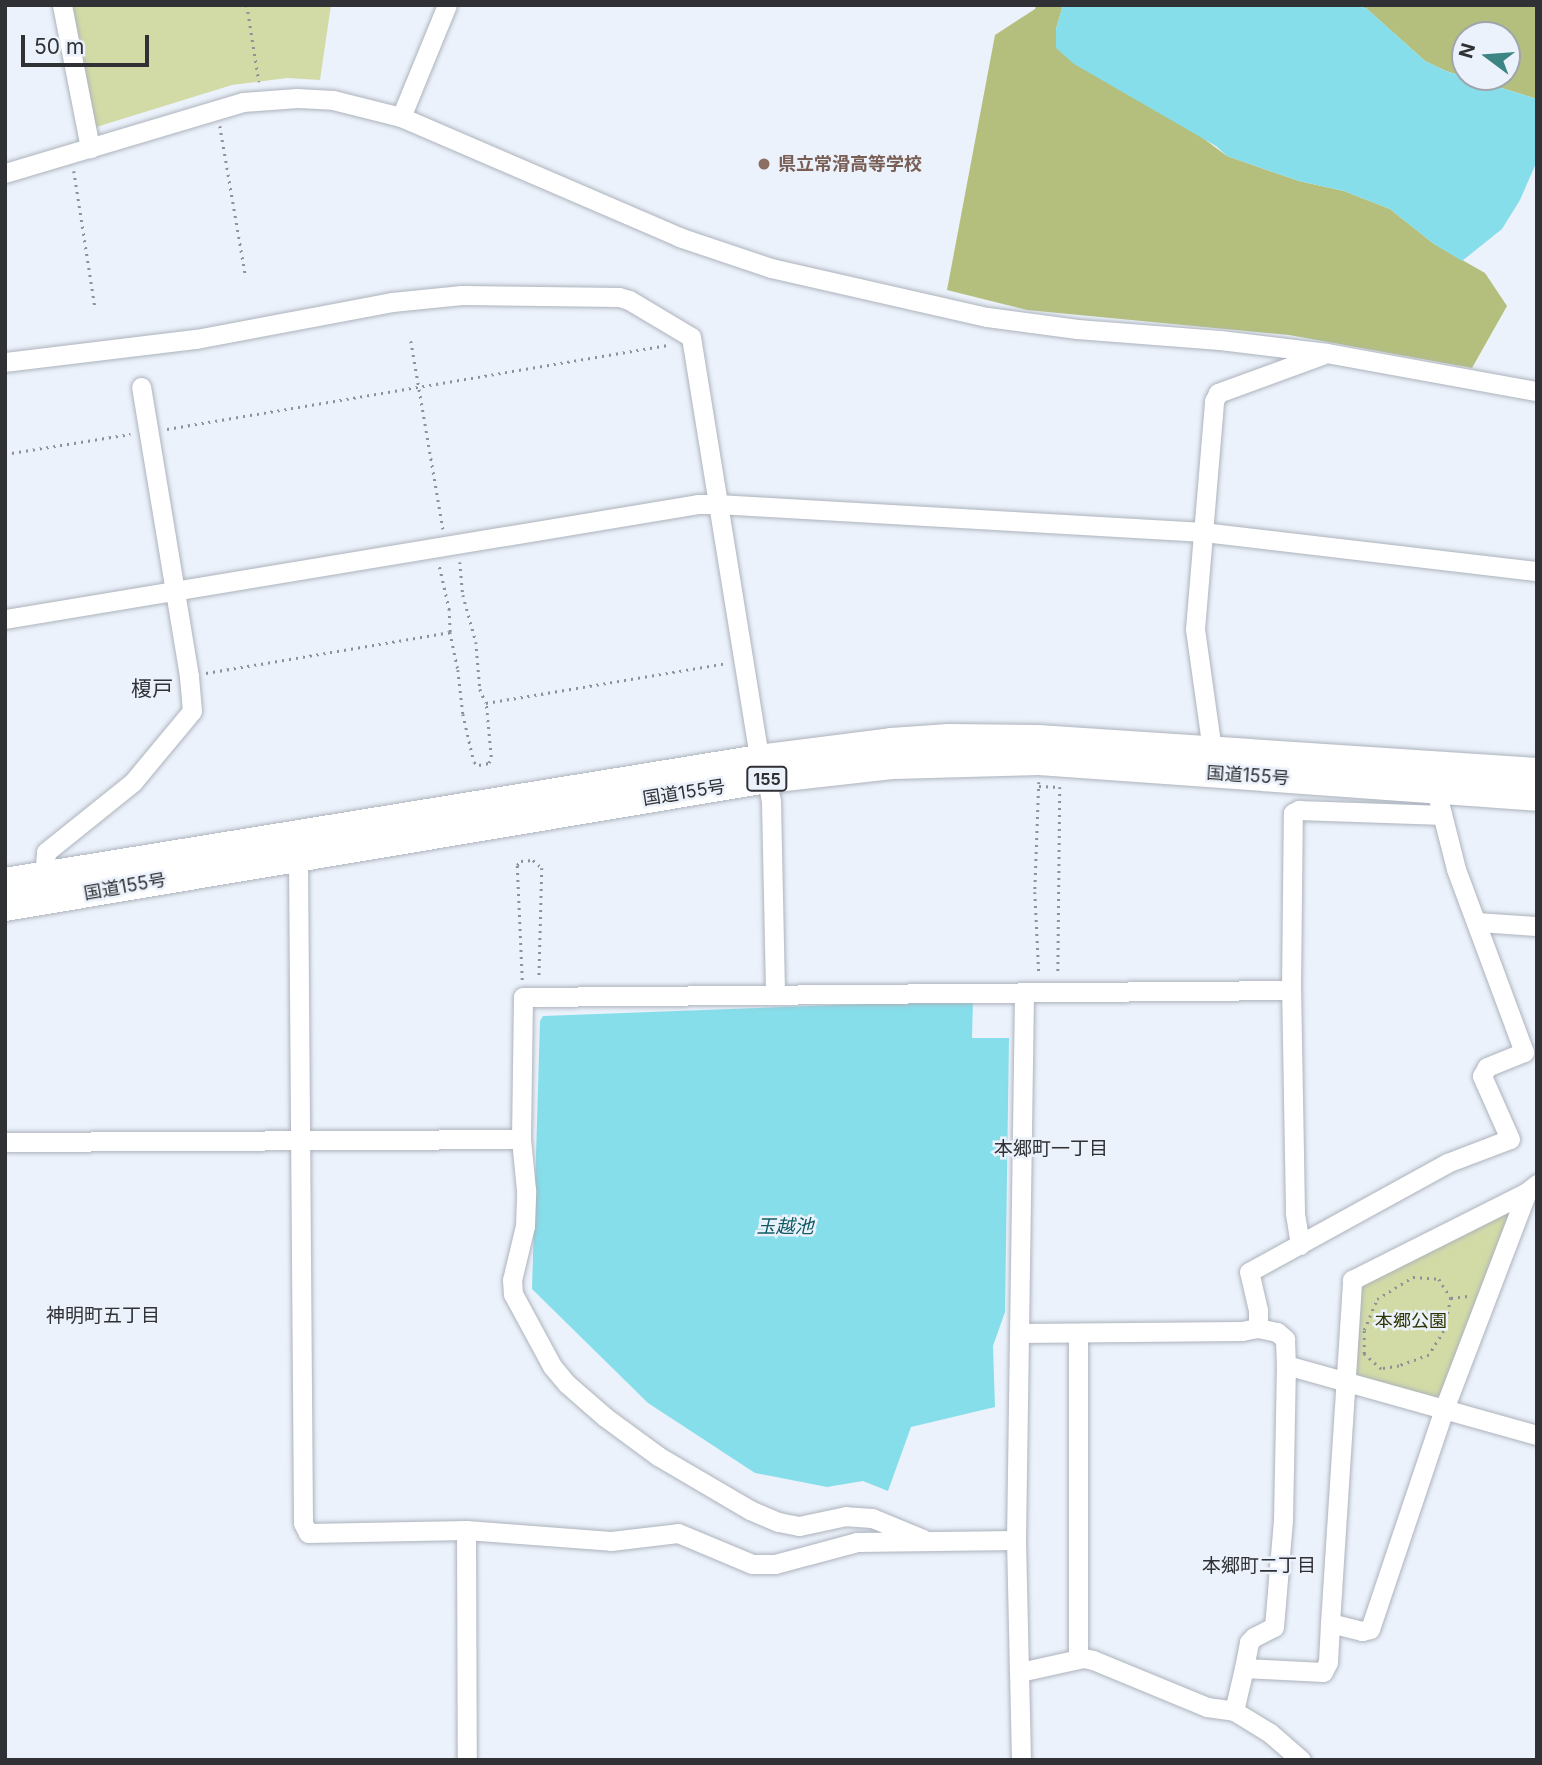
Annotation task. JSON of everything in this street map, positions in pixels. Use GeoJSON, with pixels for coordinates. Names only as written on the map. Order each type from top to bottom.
{"type":"FeatureCollection","features":[{"type":"Feature","properties":{"kind":"highway","name":"国道155号"},"geometry":{"type":"LineString","coordinates":[[5,882],[763,769],[948,738],[1038,738],[1537,772]]}},
{"type":"Feature","properties":{"kind":"highway","name":"国道155号"},"geometry":{"type":"LineString","coordinates":[[5,906],[298,857],[763,769],[894,765],[1439,802],[1537,797]]}},
{"type":"Feature","properties":{"kind":"street"},"geometry":{"type":"LineString","coordinates":[[62,5],[80,151]]}},
{"type":"Feature","properties":{"kind":"street"},"geometry":{"type":"LineString","coordinates":[[401,117],[447,5]]}},
{"type":"Feature","properties":{"kind":"street"},"geometry":{"type":"LineString","coordinates":[[5,173],[243,102],[297,98],[333,100],[401,117],[679,237],[771,268],[987,317],[1077,329],[1220,340],[1328,353],[1537,391]]}},
{"type":"Feature","properties":{"kind":"street"},"geometry":{"type":"LineString","coordinates":[[5,362],[196,339],[392,302],[462,295],[619,298],[691,337],[744,660],[771,801],[775,992]]}},
{"type":"Feature","properties":{"kind":"street"},"geometry":{"type":"LineString","coordinates":[[1212,750],[1195,629],[1215,396],[1328,353]]}},
{"type":"Feature","properties":{"kind":"street"},"geometry":{"type":"LineString","coordinates":[[44,876],[46,852],[133,782],[187,720],[192,704],[141,387]]}},
{"type":"Feature","properties":{"kind":"street"},"geometry":{"type":"LineString","coordinates":[[5,618],[718,503],[1203,532],[1537,571]]}},
{"type":"Feature","properties":{"kind":"street"},"geometry":{"type":"LineString","coordinates":[[1258,1328],[1258,1310],[1248,1272],[1300,1245],[1447,1163],[1510,1139],[1482,1076],[1487,1067],[1524,1052],[1478,922],[1456,869],[1439,802],[1299,810],[1293,813],[1291,990],[1294,1212],[1300,1245]]}},
{"type":"Feature","properties":{"kind":"street"},"geometry":{"type":"LineString","coordinates":[[298,857],[303,1523],[308,1533],[466,1531],[611,1541],[678,1533],[752,1564],[775,1564],[857,1542],[923,1539],[1016,1540]]}},
{"type":"Feature","properties":{"kind":"street"},"geometry":{"type":"LineString","coordinates":[[1478,922],[1537,926]]}},
{"type":"Feature","properties":{"kind":"street"},"geometry":{"type":"LineString","coordinates":[[923,1539],[873,1518],[845,1516],[799,1526],[759,1514],[658,1456],[567,1384],[552,1366],[513,1294],[512,1280],[525,1226],[526,1190],[521,1139],[530,997],[775,992],[1291,990]]}},
{"type":"Feature","properties":{"kind":"street"},"geometry":{"type":"LineString","coordinates":[[1021,1760],[1016,1540],[1021,1333],[1040,992]]}},
{"type":"Feature","properties":{"kind":"street"},"geometry":{"type":"LineString","coordinates":[[5,1142],[521,1139]]}},
{"type":"Feature","properties":{"kind":"street"},"geometry":{"type":"LineString","coordinates":[[1244,1668],[1323,1672],[1328,1662],[1352,1280],[1532,1188]]}},
{"type":"Feature","properties":{"kind":"street"},"geometry":{"type":"LineString","coordinates":[[1330,1623],[1366,1632],[1373,1625],[1444,1409],[1532,1188]]}},
{"type":"Feature","properties":{"kind":"street"},"geometry":{"type":"LineString","coordinates":[[1021,1333],[1242,1331],[1258,1328],[1277,1332],[1285,1339],[1283,1520],[1274,1627],[1249,1642],[1234,1711]]}},
{"type":"Feature","properties":{"kind":"street"},"geometry":{"type":"LineString","coordinates":[[1077,1659],[1078,1333]]}},
{"type":"Feature","properties":{"kind":"street"},"geometry":{"type":"LineString","coordinates":[[1286,1365],[1537,1435]]}},
{"type":"Feature","properties":{"kind":"street"},"geometry":{"type":"LineString","coordinates":[[466,1531],[467,1760]]}},
{"type":"Feature","properties":{"kind":"street"},"geometry":{"type":"LineString","coordinates":[[1020,1672],[1077,1659],[1093,1660],[1207,1707],[1234,1711],[1270,1733],[1301,1760]]}},
{"type":"Feature","properties":{"kind":"path"},"geometry":{"type":"LineString","coordinates":[[247,5],[259,80]]}},
{"type":"Feature","properties":{"kind":"path"},"geometry":{"type":"LineString","coordinates":[[217,109],[246,278]]}},
{"type":"Feature","properties":{"kind":"path"},"geometry":{"type":"LineString","coordinates":[[80,151],[95,306]]}},
{"type":"Feature","properties":{"kind":"path"},"geometry":{"type":"LineString","coordinates":[[411,341],[446,546],[450,632],[463,714],[474,762],[479,765],[489,763],[491,757],[486,703],[477,674],[476,642],[446,546]]}},
{"type":"Feature","properties":{"kind":"path"},"geometry":{"type":"LineString","coordinates":[[5,454],[149,433],[692,343]]}},
{"type":"Feature","properties":{"kind":"path"},"geometry":{"type":"LineString","coordinates":[[189,676],[450,632]]}},
{"type":"Feature","properties":{"kind":"path"},"geometry":{"type":"LineString","coordinates":[[486,703],[744,660]]}},
{"type":"Feature","properties":{"kind":"path"},"geometry":{"type":"LineString","coordinates":[[1039,773],[1035,892],[1040,992]]}},
{"type":"Feature","properties":{"kind":"path"},"geometry":{"type":"LineString","coordinates":[[1039,773],[1060,787],[1040,992]]}},
{"type":"Feature","properties":{"kind":"path"},"geometry":{"type":"LineString","coordinates":[[533,860],[542,868],[530,997],[517,865],[521,861],[533,860]]}},
{"type":"Feature","properties":{"kind":"path"},"geometry":{"type":"LineString","coordinates":[[1413,1277],[1439,1279],[1451,1298],[1444,1331],[1429,1355],[1399,1366],[1381,1369],[1364,1354],[1364,1329],[1377,1299],[1413,1277]]}},
{"type":"Feature","properties":{"kind":"green space"},"geometry":{"type":"Polygon","coordinates":[[[69,5],[331,5],[320,80],[287,78],[232,85],[93,128],[69,5]]]}},
{"type":"Feature","properties":{"kind":"green space"},"geometry":{"type":"Polygon","coordinates":[[[1036,5],[1063,5],[1056,29],[1227,156],[1299,181],[1344,191],[1390,209],[1434,244],[1485,273],[1507,306],[1472,368],[1289,335],[1027,310],[947,290],[995,35],[1035,9],[1036,5]]]}},
{"type":"Feature","properties":{"kind":"green space"},"geometry":{"type":"Polygon","coordinates":[[[1357,5],[1537,5],[1537,99],[1511,91],[1521,91],[1521,21],[1451,21],[1451,73],[1425,61],[1367,9],[1357,5]]]}},
{"type":"Feature","properties":{"kind":"green space","name":"本郷公園"},"geometry":{"type":"Polygon","coordinates":[[[1503,1207],[1510,1215],[1443,1393],[1435,1398],[1359,1376],[1353,1370],[1358,1292],[1364,1285],[1503,1207]]]}},
{"type":"Feature","properties":{"kind":"water"},"geometry":{"type":"Polygon","coordinates":[[[1063,5],[1357,5],[1367,9],[1425,61],[1451,73],[1451,91],[1511,91],[1537,99],[1537,161],[1520,200],[1502,229],[1462,261],[1434,244],[1390,209],[1344,191],[1299,181],[1227,156],[1216,146],[1074,64],[1056,48],[1056,29],[1063,5]]]}},
{"type":"Feature","properties":{"kind":"water","name":"玉越池"},"geometry":{"type":"Polygon","coordinates":[[[973,1000],[972,1038],[1009,1038],[1005,1312],[993,1346],[995,1407],[911,1427],[888,1491],[863,1481],[827,1487],[755,1473],[648,1403],[532,1289],[540,1021],[543,1016],[973,1000]]]}},
{"type":"Feature","properties":{"kind":"place","name":"県立常滑高等学校"},"geometry":{"type":"Point","coordinates":[764,164]}},
{"type":"Feature","properties":{"kind":"district","name":"榎戸"},"geometry":{"type":"Point","coordinates":[152,689]}},
{"type":"Feature","properties":{"kind":"district","name":"本郷町一丁目"},"geometry":{"type":"Point","coordinates":[1051,1149]}},
{"type":"Feature","properties":{"kind":"district","name":"神明町五丁目"},"geometry":{"type":"Point","coordinates":[103,1316]}},
{"type":"Feature","properties":{"kind":"district","name":"本郷町二丁目"},"geometry":{"type":"Point","coordinates":[1259,1566]}}]}
